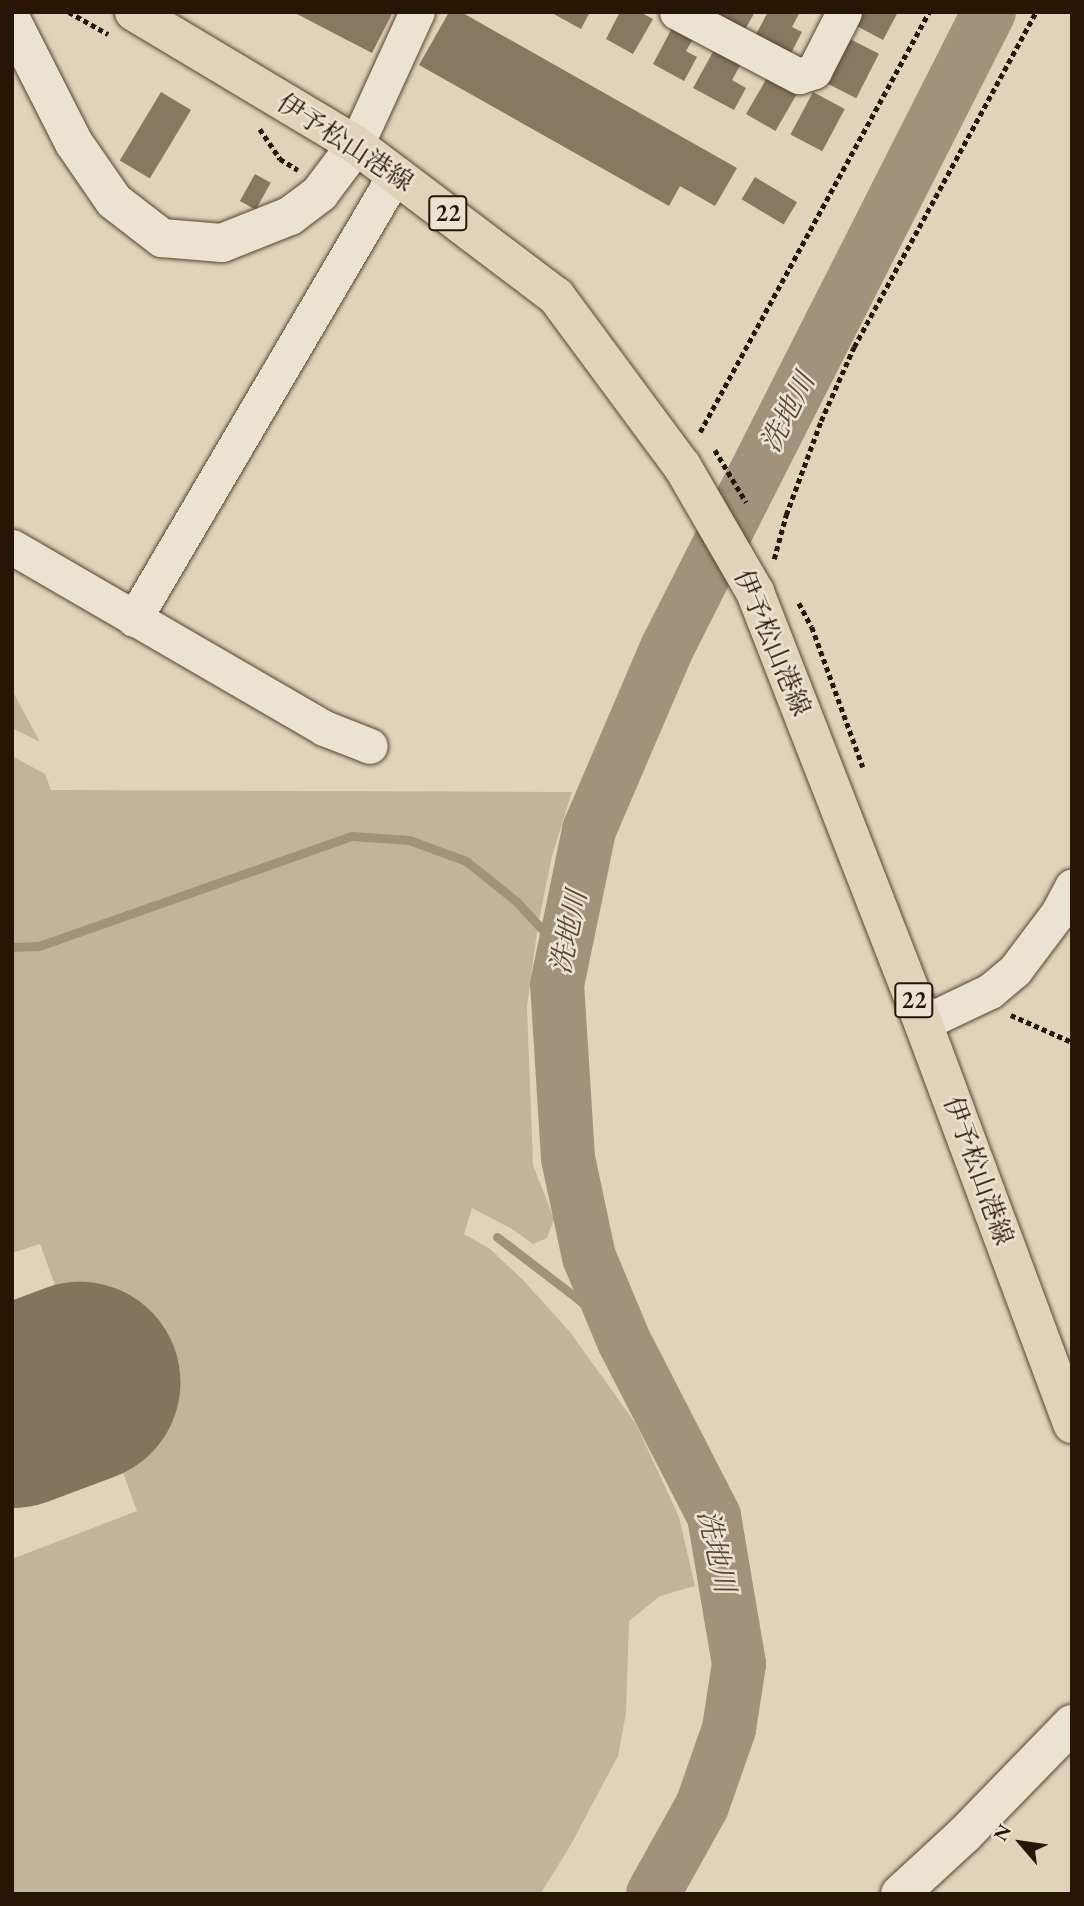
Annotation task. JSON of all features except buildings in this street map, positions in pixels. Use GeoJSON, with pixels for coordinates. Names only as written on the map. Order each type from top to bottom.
{"type":"FeatureCollection","features":[{"type":"Feature","properties":{"kind":"main road","name":"伊予松山港線"},"geometry":{"type":"LineString","coordinates":[[134,12],[356,145],[556,296],[688,476],[751,585],[923,1023],[1072,1424]]}},
{"type":"Feature","properties":{"kind":"street"},"geometry":{"type":"LineString","coordinates":[[12,21],[74,144],[114,201],[162,238],[222,243],[290,216],[320,193],[356,145],[417,12]]}},
{"type":"Feature","properties":{"kind":"street"},"geometry":{"type":"LineString","coordinates":[[677,12],[799,76],[814,71],[844,12]]}},
{"type":"Feature","properties":{"kind":"street"},"geometry":{"type":"LineString","coordinates":[[134,619],[396,173]]}},
{"type":"Feature","properties":{"kind":"street"},"geometry":{"type":"LineString","coordinates":[[12,547],[324,728],[370,746]]}},
{"type":"Feature","properties":{"kind":"street"},"geometry":{"type":"LineString","coordinates":[[923,1023],[990,990],[1015,970],[1037,943],[1072,887]]}},
{"type":"Feature","properties":{"kind":"street"},"geometry":{"type":"LineString","coordinates":[[900,1894],[964,1835],[1072,1724]]}},
{"type":"Feature","properties":{"kind":"path"},"geometry":{"type":"LineString","coordinates":[[688,476],[929,12]]}},
{"type":"Feature","properties":{"kind":"path"},"geometry":{"type":"LineString","coordinates":[[751,585],[773,564],[786,515],[821,421],[854,347],[1037,12]]}},
{"type":"Feature","properties":{"kind":"path"},"geometry":{"type":"LineString","coordinates":[[990,990],[999,1005],[1021,1022],[1072,1042]]}},
{"type":"Feature","properties":{"kind":"shaded area"},"geometry":{"type":"Polygon","coordinates":[[[12,690],[40,742],[12,728],[12,690]]]}},
{"type":"Feature","properties":{"kind":"shaded area"},"geometry":{"type":"Polygon","coordinates":[[[12,756],[45,774],[51,790],[572,792],[552,856],[538,925],[527,1006],[533,1165],[554,1219],[547,1238],[533,1244],[512,1229],[472,1208],[464,1234],[490,1249],[523,1280],[570,1332],[636,1424],[679,1517],[695,1586],[660,1596],[629,1621],[626,1713],[618,1756],[569,1848],[540,1894],[12,1894],[12,1559],[137,1511],[40,1244],[12,1253],[12,756]]]}},
{"type":"Feature","properties":{"kind":"waterway","name":"洗地川"},"geometry":{"type":"LineString","coordinates":[[653,1894],[702,1806],[729,1729],[739,1664],[714,1516],[624,1341],[589,1257],[568,1158],[557,985],[589,830],[667,648],[989,12]]}},
{"type":"Feature","properties":{"kind":"waterway"},"geometry":{"type":"LineString","coordinates":[[12,947],[39,946],[352,836],[409,840],[466,861],[516,901],[564,953]]}},
{"type":"Feature","properties":{"kind":"waterway"},"geometry":{"type":"LineString","coordinates":[[497,1237],[578,1299],[624,1341]]}},
{"type":"Feature","properties":{"kind":"runway"},"geometry":{"type":"LineString","coordinates":[[12,1407],[79,1382]]}}]}
